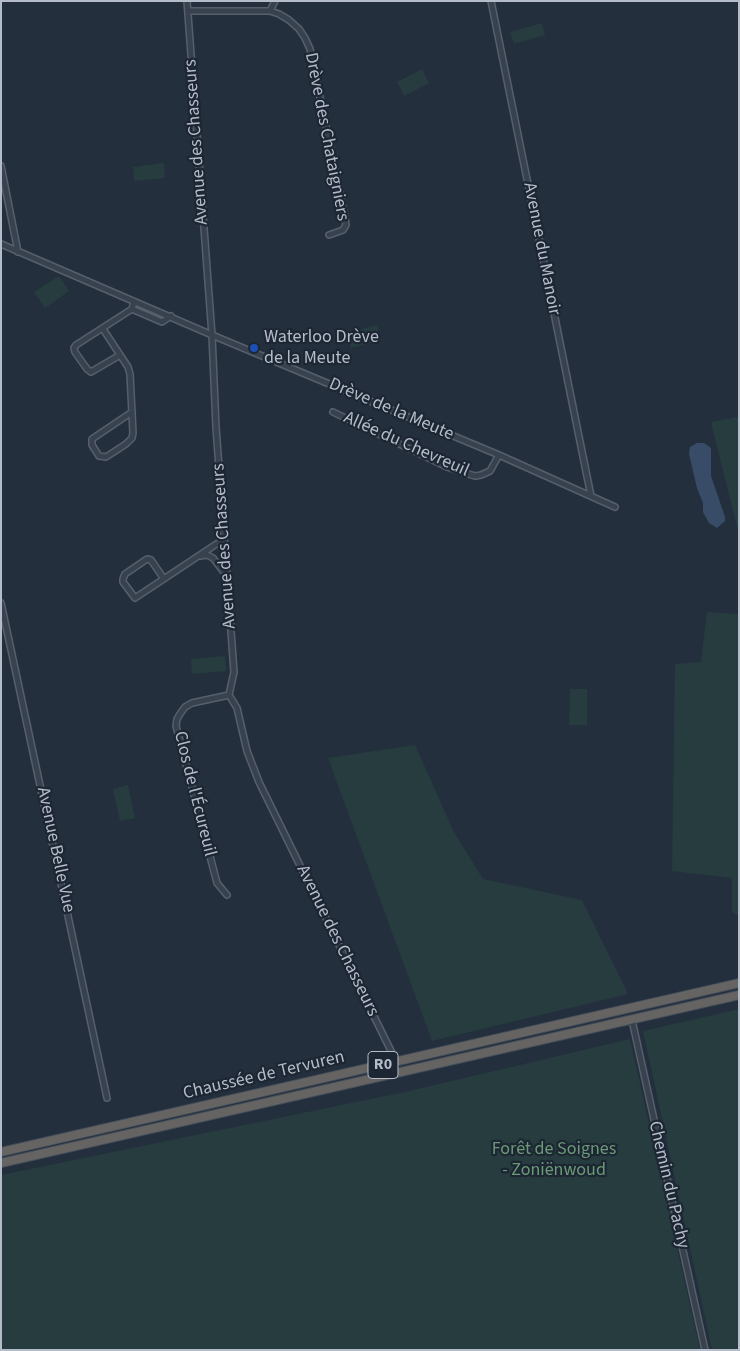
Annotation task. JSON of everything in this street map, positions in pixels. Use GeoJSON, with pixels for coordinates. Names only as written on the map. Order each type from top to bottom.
{"type":"FeatureCollection","features":[{"type":"Feature","properties":{"kind":"highway","name":"Chaussée de Tervuren"},"geometry":{"type":"LineString","coordinates":[[1,1152],[739,983]]}},
{"type":"Feature","properties":{"kind":"highway","name":"Chaussée de Tervuren"},"geometry":{"type":"LineString","coordinates":[[1,1163],[739,995]]}},
{"type":"Feature","properties":{"kind":"street","name":"Avenue des Chasseurs"},"geometry":{"type":"LineString","coordinates":[[187,1],[212,335],[216,427],[234,672],[229,695],[237,708],[247,751],[259,782],[393,1055]]}},
{"type":"Feature","properties":{"kind":"street"},"geometry":{"type":"LineString","coordinates":[[270,11],[276,1]]}},
{"type":"Feature","properties":{"kind":"street","name":"Avenue du Manoir"},"geometry":{"type":"LineString","coordinates":[[491,1],[591,496]]}},
{"type":"Feature","properties":{"kind":"street","name":"Drève des Chataigniers"},"geometry":{"type":"LineString","coordinates":[[188,11],[270,11],[279,14],[299,29],[306,38],[310,49],[346,225],[343,230],[330,235]]}},
{"type":"Feature","properties":{"kind":"street"},"geometry":{"type":"LineString","coordinates":[[1,166],[18,252]]}},
{"type":"Feature","properties":{"kind":"street","name":"Drève de la Meute"},"geometry":{"type":"LineString","coordinates":[[1,244],[498,455],[615,507]]}},
{"type":"Feature","properties":{"kind":"street"},"geometry":{"type":"LineString","coordinates":[[120,355],[91,372],[75,352],[76,345],[132,310],[134,302]]}},
{"type":"Feature","properties":{"kind":"street"},"geometry":{"type":"LineString","coordinates":[[132,310],[162,322],[171,316]]}},
{"type":"Feature","properties":{"kind":"street"},"geometry":{"type":"LineString","coordinates":[[103,329],[128,367],[130,374],[132,412],[133,433],[130,441],[106,457],[99,456],[92,445],[92,439],[132,412]]}},
{"type":"Feature","properties":{"kind":"street","name":"Allée du Chevreuil"},"geometry":{"type":"LineString","coordinates":[[333,412],[447,467],[475,476],[490,471],[498,455]]}},
{"type":"Feature","properties":{"kind":"street"},"geometry":{"type":"LineString","coordinates":[[164,578],[151,560],[147,559],[125,574],[123,582],[135,598],[224,539]]}},
{"type":"Feature","properties":{"kind":"street"},"geometry":{"type":"LineString","coordinates":[[199,556],[207,555],[213,558],[227,576]]}},
{"type":"Feature","properties":{"kind":"street","name":"Avenue Belle Vue"},"geometry":{"type":"LineString","coordinates":[[1,603],[108,1098]]}},
{"type":"Feature","properties":{"kind":"street","name":"Clos de l'Écureuil"},"geometry":{"type":"LineString","coordinates":[[227,895],[216,883],[176,726],[180,714],[192,703],[229,695]]}},
{"type":"Feature","properties":{"kind":"street","name":"Chemin du Pachy"},"geometry":{"type":"LineString","coordinates":[[632,1020],[705,1350]]}},
{"type":"Feature","properties":{"kind":"green space"},"geometry":{"type":"Polygon","coordinates":[[[542,23],[545,35],[514,44],[510,32],[542,23]]]}},
{"type":"Feature","properties":{"kind":"green space"},"geometry":{"type":"Polygon","coordinates":[[[422,69],[429,83],[404,96],[397,82],[422,69]]]}},
{"type":"Feature","properties":{"kind":"green space"},"geometry":{"type":"Polygon","coordinates":[[[164,163],[165,178],[134,181],[133,167],[164,163]]]}},
{"type":"Feature","properties":{"kind":"green space"},"geometry":{"type":"Polygon","coordinates":[[[59,276],[69,291],[45,308],[34,292],[59,276]]]}},
{"type":"Feature","properties":{"kind":"green space"},"geometry":{"type":"Polygon","coordinates":[[[377,325],[381,340],[351,348],[347,333],[377,325]]]}},
{"type":"Feature","properties":{"kind":"green space"},"geometry":{"type":"Polygon","coordinates":[[[739,417],[739,534],[711,422],[739,417]]]}},
{"type":"Feature","properties":{"kind":"green space"},"geometry":{"type":"Polygon","coordinates":[[[707,612],[739,614],[739,916],[732,912],[732,878],[672,871],[675,664],[701,662],[707,612]]]}},
{"type":"Feature","properties":{"kind":"green space"},"geometry":{"type":"Polygon","coordinates":[[[225,656],[226,671],[192,674],[191,659],[225,656]]]}},
{"type":"Feature","properties":{"kind":"green space"},"geometry":{"type":"Polygon","coordinates":[[[570,689],[587,689],[587,725],[569,725],[570,689]]]}},
{"type":"Feature","properties":{"kind":"green space"},"geometry":{"type":"Polygon","coordinates":[[[415,745],[454,832],[483,879],[582,900],[628,994],[432,1041],[328,758],[415,745]]]}},
{"type":"Feature","properties":{"kind":"green space"},"geometry":{"type":"Polygon","coordinates":[[[128,785],[135,818],[120,821],[113,789],[128,785]]]}},
{"type":"Feature","properties":{"kind":"green space","name":"Forêt de Soignes - Zoniënwoud"},"geometry":{"type":"Polygon","coordinates":[[[739,1009],[739,1350],[712,1350],[643,1031],[739,1009]]]}},
{"type":"Feature","properties":{"kind":"green space"},"geometry":{"type":"Polygon","coordinates":[[[630,1039],[700,1350],[1,1350],[1,1175],[405,1092],[630,1039]]]}},
{"type":"Feature","properties":{"kind":"water"},"geometry":{"type":"Polygon","coordinates":[[[697,443],[704,443],[711,448],[711,476],[725,517],[725,521],[717,528],[709,523],[703,512],[703,503],[697,488],[689,454],[690,447],[697,443]]]}},
{"type":"Feature","properties":{"kind":"place","name":"Waterloo Drève de la Meute"},"geometry":{"type":"Point","coordinates":[254,348]}}]}
